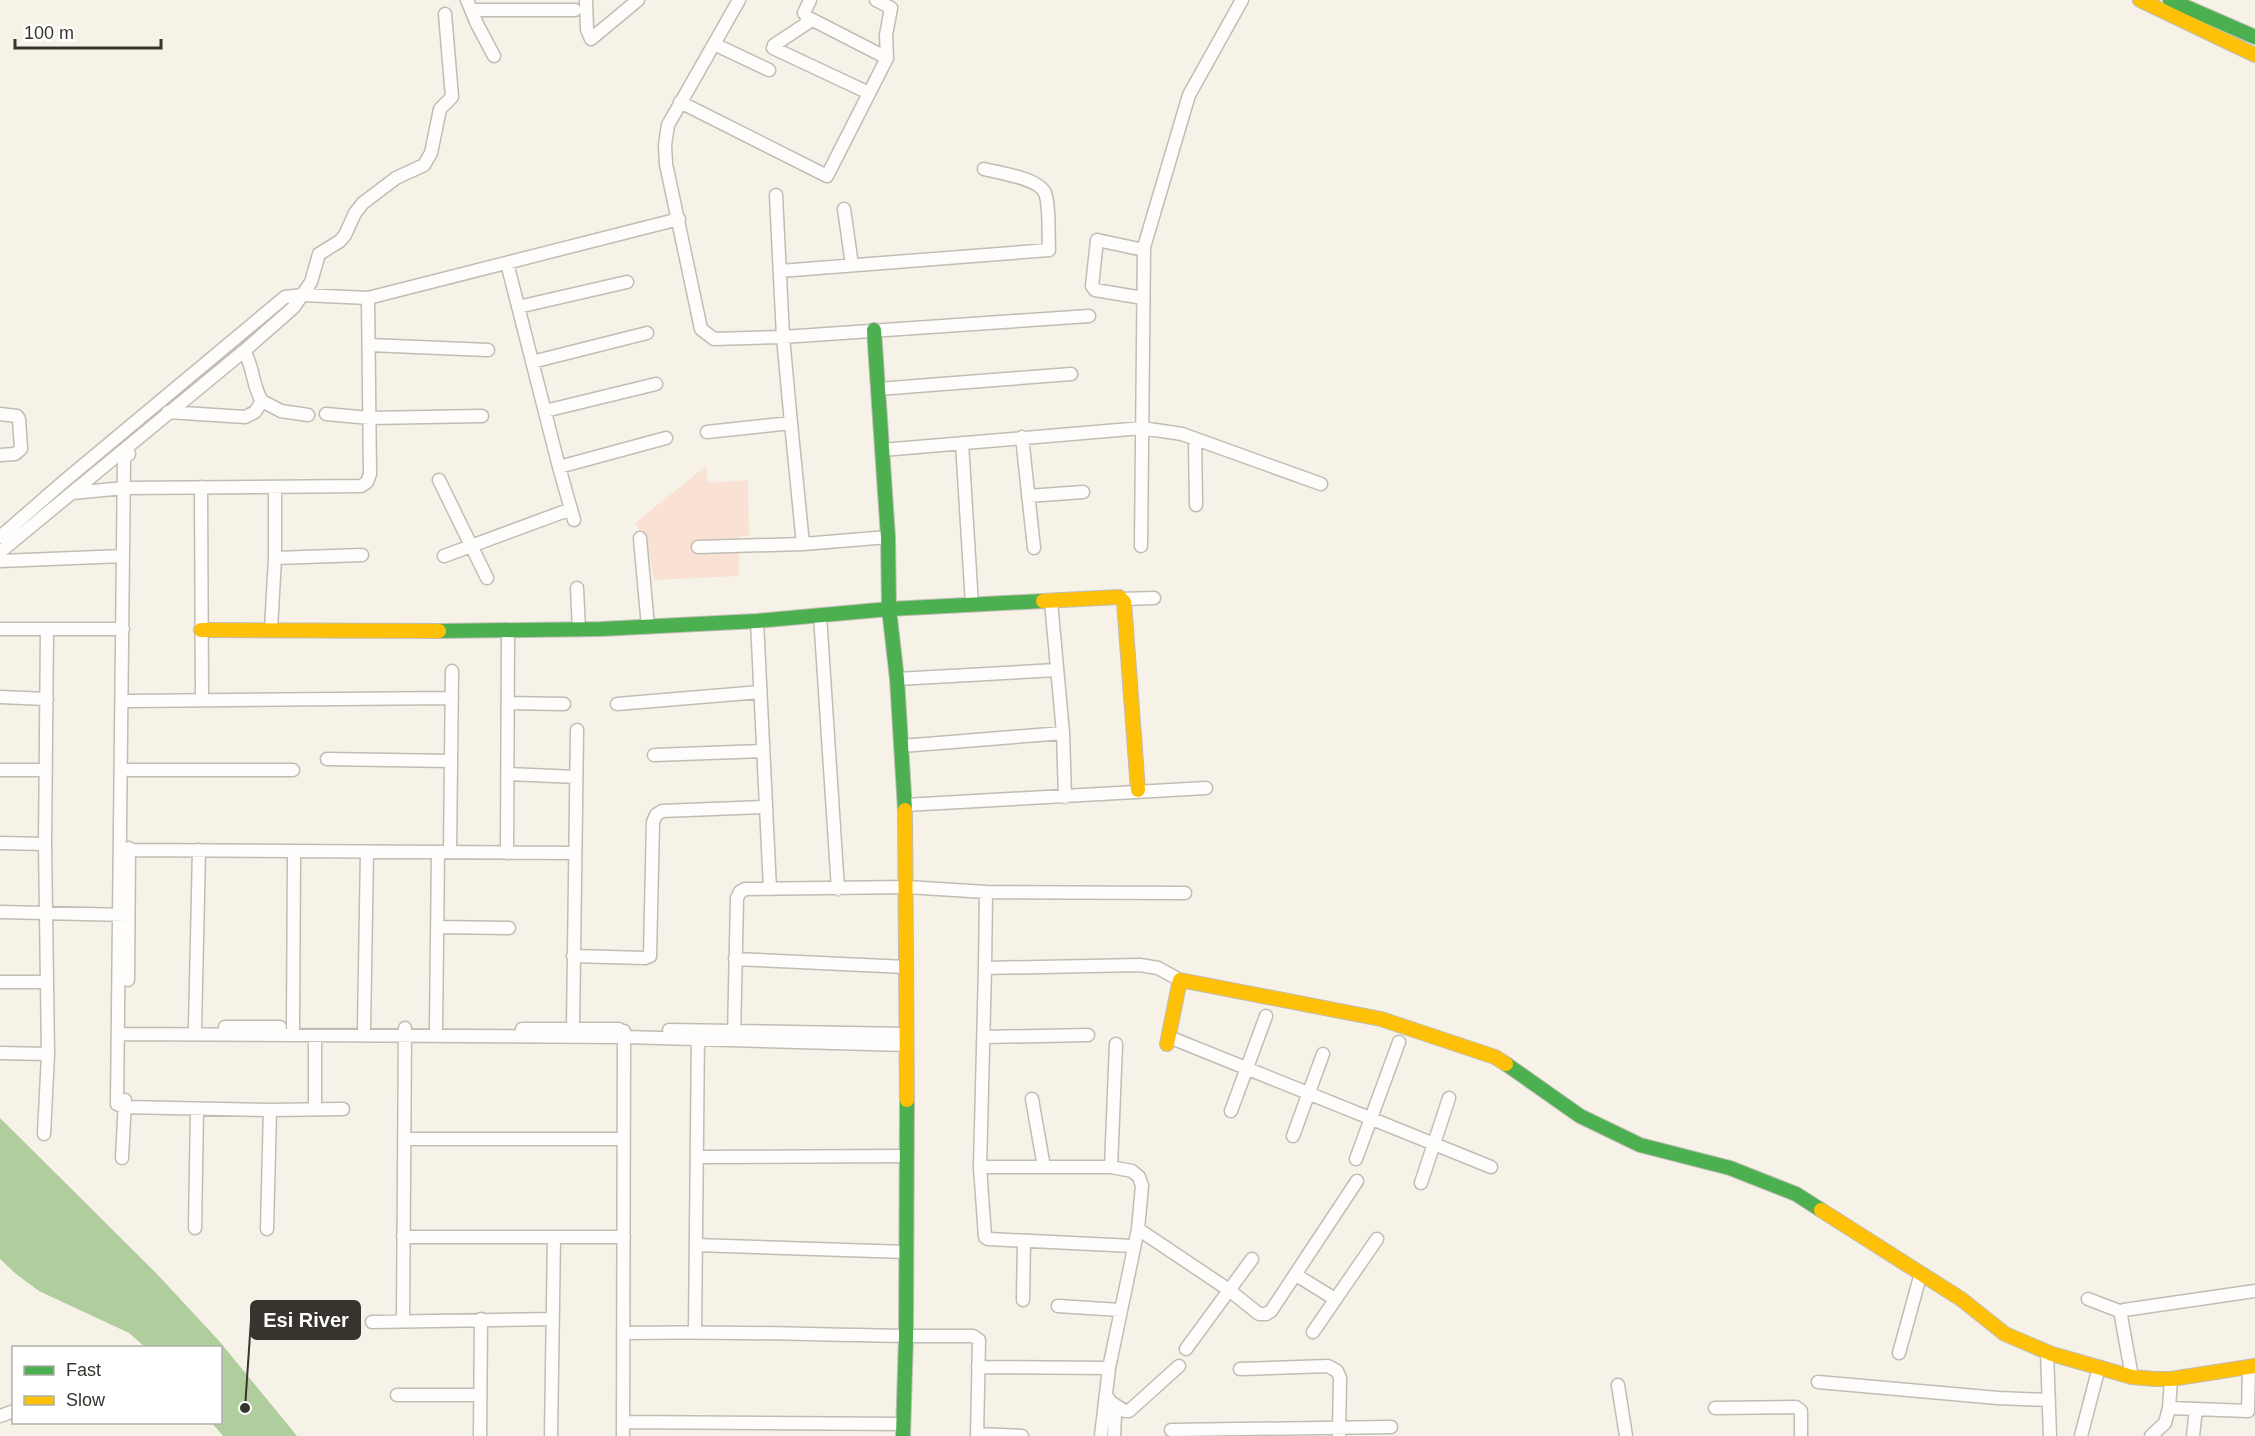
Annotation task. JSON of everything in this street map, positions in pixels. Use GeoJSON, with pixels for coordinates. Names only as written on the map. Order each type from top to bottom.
{"type":"FeatureCollection","features":[{"type":"Feature","properties":{"kind":"street"},"geometry":{"type":"LineString","coordinates":[[586,0],[587,29],[591,39],[636,1]]}},
{"type":"Feature","properties":{"kind":"street"},"geometry":{"type":"LineString","coordinates":[[739,0],[668,125],[665,145],[666,164],[701,329],[707,335],[714,339],[783,337],[1089,316]]}},
{"type":"Feature","properties":{"kind":"street"},"geometry":{"type":"LineString","coordinates":[[810,0],[804,8],[804,13],[812,20],[887,58]]}},
{"type":"Feature","properties":{"kind":"street"},"geometry":{"type":"LineString","coordinates":[[680,102],[827,176],[887,58],[886,35],[891,8],[876,0]]}},
{"type":"Feature","properties":{"kind":"street"},"geometry":{"type":"LineString","coordinates":[[1141,546],[1141,258],[1189,95],[1242,0]]}},
{"type":"Feature","properties":{"kind":"street"},"geometry":{"type":"LineString","coordinates":[[2140,0],[2255,55]]}},
{"type":"Feature","properties":{"kind":"street"},"geometry":{"type":"LineString","coordinates":[[2170,0],[2255,36]]}},
{"type":"Feature","properties":{"kind":"street"},"geometry":{"type":"LineString","coordinates":[[494,56],[469,5],[575,10]]}},
{"type":"Feature","properties":{"kind":"street"},"geometry":{"type":"LineString","coordinates":[[0,552],[128,450],[168,412],[294,307],[311,282],[319,254],[345,236],[355,213],[363,203],[396,178],[417,169],[427,161],[433,146],[440,109],[452,97],[445,14]]}},
{"type":"Feature","properties":{"kind":"street"},"geometry":{"type":"LineString","coordinates":[[812,20],[774,45],[773,48],[869,93]]}},
{"type":"Feature","properties":{"kind":"street"},"geometry":{"type":"LineString","coordinates":[[714,44],[769,70]]}},
{"type":"Feature","properties":{"kind":"street"},"geometry":{"type":"LineString","coordinates":[[780,271],[1049,250],[1046,195],[1041,187],[1030,181],[984,169]]}},
{"type":"Feature","properties":{"kind":"street"},"geometry":{"type":"LineString","coordinates":[[776,195],[783,337],[803,544]]}},
{"type":"Feature","properties":{"kind":"street"},"geometry":{"type":"LineString","coordinates":[[844,209],[852,265]]}},
{"type":"Feature","properties":{"kind":"street"},"geometry":{"type":"LineString","coordinates":[[0,537],[285,297],[368,298],[679,219]]}},
{"type":"Feature","properties":{"kind":"street"},"geometry":{"type":"LineString","coordinates":[[1140,289],[1095,290],[1092,286],[1097,240],[1141,258]]}},
{"type":"Feature","properties":{"kind":"street"},"geometry":{"type":"LineString","coordinates":[[444,556],[572,515],[507,263]]}},
{"type":"Feature","properties":{"kind":"street"},"geometry":{"type":"LineString","coordinates":[[518,307],[627,282]]}},
{"type":"Feature","properties":{"kind":"street"},"geometry":{"type":"LineString","coordinates":[[72,493],[128,488],[361,486],[367,482],[370,474],[368,298]]}},
{"type":"Feature","properties":{"kind":"street"},"geometry":{"type":"LineString","coordinates":[[623,1422],[903,1430],[906,1336],[908,887],[902,746],[889,609],[888,537],[874,330]]}},
{"type":"Feature","properties":{"kind":"street"},"geometry":{"type":"LineString","coordinates":[[532,362],[647,333]]}},
{"type":"Feature","properties":{"kind":"street"},"geometry":{"type":"LineString","coordinates":[[369,345],[489,350]]}},
{"type":"Feature","properties":{"kind":"street"},"geometry":{"type":"LineString","coordinates":[[244,351],[251,362],[262,401],[281,411],[308,415]]}},
{"type":"Feature","properties":{"kind":"street"},"geometry":{"type":"LineString","coordinates":[[878,389],[1071,374]]}},
{"type":"Feature","properties":{"kind":"street"},"geometry":{"type":"LineString","coordinates":[[545,411],[656,384]]}},
{"type":"Feature","properties":{"kind":"street"},"geometry":{"type":"LineString","coordinates":[[168,412],[245,417],[255,412],[262,401]]}},
{"type":"Feature","properties":{"kind":"street"},"geometry":{"type":"LineString","coordinates":[[0,414],[17,416],[19,419],[21,449],[15,454],[0,455]]}},
{"type":"Feature","properties":{"kind":"street"},"geometry":{"type":"LineString","coordinates":[[326,414],[370,418],[482,416]]}},
{"type":"Feature","properties":{"kind":"street"},"geometry":{"type":"LineString","coordinates":[[707,432],[791,423]]}},
{"type":"Feature","properties":{"kind":"street"},"geometry":{"type":"LineString","coordinates":[[882,450],[1142,428],[1173,432],[1196,439],[1321,484]]}},
{"type":"Feature","properties":{"kind":"street"},"geometry":{"type":"LineString","coordinates":[[120,435],[128,450]]}},
{"type":"Feature","properties":{"kind":"street"},"geometry":{"type":"LineString","coordinates":[[1022,437],[1034,548]]}},
{"type":"Feature","properties":{"kind":"street"},"geometry":{"type":"LineString","coordinates":[[559,466],[666,438]]}},
{"type":"Feature","properties":{"kind":"street"},"geometry":{"type":"LineString","coordinates":[[1196,439],[1196,505]]}},
{"type":"Feature","properties":{"kind":"street"},"geometry":{"type":"LineString","coordinates":[[962,442],[972,606]]}},
{"type":"Feature","properties":{"kind":"street"},"geometry":{"type":"LineString","coordinates":[[125,915],[129,850],[129,700],[128,488],[124,458],[128,450]]}},
{"type":"Feature","properties":{"kind":"street"},"geometry":{"type":"LineString","coordinates":[[439,480],[487,578]]}},
{"type":"Feature","properties":{"kind":"street"},"geometry":{"type":"LineString","coordinates":[[201,487],[202,700]]}},
{"type":"Feature","properties":{"kind":"street"},"geometry":{"type":"LineString","coordinates":[[271,629],[275,558],[275,487]]}},
{"type":"Feature","properties":{"kind":"street"},"geometry":{"type":"LineString","coordinates":[[128,488],[123,556],[125,915],[123,1031],[117,1104],[123,1107],[197,1109],[343,1109]]}},
{"type":"Feature","properties":{"kind":"street"},"geometry":{"type":"LineString","coordinates":[[1028,496],[1083,492]]}},
{"type":"Feature","properties":{"kind":"street"},"geometry":{"type":"LineString","coordinates":[[698,547],[803,544],[888,537]]}},
{"type":"Feature","properties":{"kind":"street"},"geometry":{"type":"LineString","coordinates":[[640,538],[648,627]]}},
{"type":"Feature","properties":{"kind":"street"},"geometry":{"type":"LineString","coordinates":[[275,558],[362,555]]}},
{"type":"Feature","properties":{"kind":"street"},"geometry":{"type":"LineString","coordinates":[[0,561],[123,556]]}},
{"type":"Feature","properties":{"kind":"street"},"geometry":{"type":"LineString","coordinates":[[577,588],[579,630]]}},
{"type":"Feature","properties":{"kind":"street"},"geometry":{"type":"LineString","coordinates":[[201,630],[579,630],[757,621],[889,609],[1119,597],[1122,599],[1154,598]]}},
{"type":"Feature","properties":{"kind":"street"},"geometry":{"type":"LineString","coordinates":[[1122,599],[1138,790]]}},
{"type":"Feature","properties":{"kind":"street"},"geometry":{"type":"LineString","coordinates":[[1051,602],[1063,733],[1065,797]]}},
{"type":"Feature","properties":{"kind":"street"},"geometry":{"type":"LineString","coordinates":[[819,615],[838,889]]}},
{"type":"Feature","properties":{"kind":"street"},"geometry":{"type":"LineString","coordinates":[[757,621],[770,889]]}},
{"type":"Feature","properties":{"kind":"street"},"geometry":{"type":"LineString","coordinates":[[0,629],[123,630]]}},
{"type":"Feature","properties":{"kind":"street"},"geometry":{"type":"LineString","coordinates":[[44,1134],[48,1054],[45,913],[47,629]]}},
{"type":"Feature","properties":{"kind":"street"},"geometry":{"type":"LineString","coordinates":[[507,853],[508,631]]}},
{"type":"Feature","properties":{"kind":"street"},"geometry":{"type":"LineString","coordinates":[[897,679],[1056,670]]}},
{"type":"Feature","properties":{"kind":"street"},"geometry":{"type":"LineString","coordinates":[[436,1028],[437,927],[451,761],[452,671]]}},
{"type":"Feature","properties":{"kind":"street"},"geometry":{"type":"LineString","coordinates":[[617,704],[760,692]]}},
{"type":"Feature","properties":{"kind":"street"},"geometry":{"type":"LineString","coordinates":[[0,697],[47,699]]}},
{"type":"Feature","properties":{"kind":"street"},"geometry":{"type":"LineString","coordinates":[[129,700],[452,698]]}},
{"type":"Feature","properties":{"kind":"street"},"geometry":{"type":"LineString","coordinates":[[508,703],[564,704]]}},
{"type":"Feature","properties":{"kind":"street"},"geometry":{"type":"LineString","coordinates":[[573,1029],[577,730]]}},
{"type":"Feature","properties":{"kind":"street"},"geometry":{"type":"LineString","coordinates":[[902,746],[1063,733]]}},
{"type":"Feature","properties":{"kind":"street"},"geometry":{"type":"LineString","coordinates":[[654,755],[764,751]]}},
{"type":"Feature","properties":{"kind":"street"},"geometry":{"type":"LineString","coordinates":[[327,759],[451,761]]}},
{"type":"Feature","properties":{"kind":"street"},"geometry":{"type":"LineString","coordinates":[[0,770],[46,770]]}},
{"type":"Feature","properties":{"kind":"street"},"geometry":{"type":"LineString","coordinates":[[129,770],[293,770]]}},
{"type":"Feature","properties":{"kind":"street"},"geometry":{"type":"LineString","coordinates":[[507,774],[576,777]]}},
{"type":"Feature","properties":{"kind":"street"},"geometry":{"type":"LineString","coordinates":[[905,805],[1065,797],[1138,790],[1206,788]]}},
{"type":"Feature","properties":{"kind":"street"},"geometry":{"type":"LineString","coordinates":[[573,956],[645,958],[650,956],[652,822],[656,815],[662,812],[765,807]]}},
{"type":"Feature","properties":{"kind":"street"},"geometry":{"type":"LineString","coordinates":[[0,843],[45,844]]}},
{"type":"Feature","properties":{"kind":"street"},"geometry":{"type":"LineString","coordinates":[[129,850],[574,853]]}},
{"type":"Feature","properties":{"kind":"street"},"geometry":{"type":"LineString","coordinates":[[195,1028],[199,850]]}},
{"type":"Feature","properties":{"kind":"street"},"geometry":{"type":"LineString","coordinates":[[294,851],[294,1028]]}},
{"type":"Feature","properties":{"kind":"street"},"geometry":{"type":"LineString","coordinates":[[364,1028],[367,852]]}},
{"type":"Feature","properties":{"kind":"street"},"geometry":{"type":"LineString","coordinates":[[734,1035],[737,898],[745,889],[908,887],[986,891],[1185,893]]}},
{"type":"Feature","properties":{"kind":"street"},"geometry":{"type":"LineString","coordinates":[[986,891],[980,1167],[986,1237],[988,1239],[1133,1246]]}},
{"type":"Feature","properties":{"kind":"street"},"geometry":{"type":"LineString","coordinates":[[0,912],[125,915]]}},
{"type":"Feature","properties":{"kind":"street"},"geometry":{"type":"LineString","coordinates":[[437,927],[509,928]]}},
{"type":"Feature","properties":{"kind":"street"},"geometry":{"type":"LineString","coordinates":[[735,959],[906,967]]}},
{"type":"Feature","properties":{"kind":"street"},"geometry":{"type":"LineString","coordinates":[[985,968],[1140,965],[1158,968],[1180,980],[1382,1019],[1495,1057],[1580,1116],[1640,1146],[1730,1168],[1796,1194],[1961,1299],[2005,1334],[2047,1352],[2132,1377],[2171,1379],[2252,1367],[2248,1411],[2169,1408]]}},
{"type":"Feature","properties":{"kind":"street"},"geometry":{"type":"LineString","coordinates":[[1180,980],[1168,1040],[1247,1068],[1491,1167]]}},
{"type":"Feature","properties":{"kind":"street"},"geometry":{"type":"LineString","coordinates":[[0,982],[47,982]]}},
{"type":"Feature","properties":{"kind":"street"},"geometry":{"type":"LineString","coordinates":[[1231,1111],[1266,1016]]}},
{"type":"Feature","properties":{"kind":"street"},"geometry":{"type":"LineString","coordinates":[[123,1031],[195,1028],[364,1028],[405,1032],[436,1028],[573,1029],[624,1033]]}},
{"type":"Feature","properties":{"kind":"street"},"geometry":{"type":"LineString","coordinates":[[123,1031],[315,1036],[405,1032],[624,1033],[906,1039]]}},
{"type":"Feature","properties":{"kind":"street"},"geometry":{"type":"LineString","coordinates":[[403,1321],[405,1032]]}},
{"type":"Feature","properties":{"kind":"street"},"geometry":{"type":"LineString","coordinates":[[623,1436],[624,1033]]}},
{"type":"Feature","properties":{"kind":"street"},"geometry":{"type":"LineString","coordinates":[[695,1331],[698,1035]]}},
{"type":"Feature","properties":{"kind":"street"},"geometry":{"type":"LineString","coordinates":[[984,1037],[1088,1035]]}},
{"type":"Feature","properties":{"kind":"street"},"geometry":{"type":"LineString","coordinates":[[315,1036],[315,1109]]}},
{"type":"Feature","properties":{"kind":"street"},"geometry":{"type":"LineString","coordinates":[[1356,1159],[1399,1042]]}},
{"type":"Feature","properties":{"kind":"street"},"geometry":{"type":"LineString","coordinates":[[1111,1167],[1116,1044]]}},
{"type":"Feature","properties":{"kind":"street"},"geometry":{"type":"LineString","coordinates":[[0,1053],[48,1054]]}},
{"type":"Feature","properties":{"kind":"street"},"geometry":{"type":"LineString","coordinates":[[1293,1136],[1323,1054]]}},
{"type":"Feature","properties":{"kind":"street"},"geometry":{"type":"LineString","coordinates":[[1421,1183],[1449,1098]]}},
{"type":"Feature","properties":{"kind":"street"},"geometry":{"type":"LineString","coordinates":[[1032,1099],[1044,1167]]}},
{"type":"Feature","properties":{"kind":"street"},"geometry":{"type":"LineString","coordinates":[[122,1158],[123,1107]]}},
{"type":"Feature","properties":{"kind":"street"},"geometry":{"type":"LineString","coordinates":[[195,1228],[197,1109]]}},
{"type":"Feature","properties":{"kind":"street"},"geometry":{"type":"LineString","coordinates":[[267,1229],[270,1110]]}},
{"type":"Feature","properties":{"kind":"street"},"geometry":{"type":"LineString","coordinates":[[404,1138],[624,1139]]}},
{"type":"Feature","properties":{"kind":"street"},"geometry":{"type":"LineString","coordinates":[[697,1157],[906,1156]]}},
{"type":"Feature","properties":{"kind":"street"},"geometry":{"type":"LineString","coordinates":[[980,1167],[1111,1167],[1132,1172],[1139,1177],[1142,1186],[1138,1229],[1109,1368],[1108,1399],[1101,1436]]}},
{"type":"Feature","properties":{"kind":"street"},"geometry":{"type":"LineString","coordinates":[[1138,1229],[1230,1290],[1259,1314],[1266,1314],[1271,1311],[1296,1275],[1357,1181]]}},
{"type":"Feature","properties":{"kind":"street"},"geometry":{"type":"LineString","coordinates":[[403,1237],[624,1237]]}},
{"type":"Feature","properties":{"kind":"street"},"geometry":{"type":"LineString","coordinates":[[550,1436],[554,1237]]}},
{"type":"Feature","properties":{"kind":"street"},"geometry":{"type":"LineString","coordinates":[[1313,1332],[1377,1239]]}},
{"type":"Feature","properties":{"kind":"street"},"geometry":{"type":"LineString","coordinates":[[1023,1300],[1024,1241]]}},
{"type":"Feature","properties":{"kind":"street"},"geometry":{"type":"LineString","coordinates":[[696,1245],[906,1252]]}},
{"type":"Feature","properties":{"kind":"street"},"geometry":{"type":"LineString","coordinates":[[1186,1349],[1252,1259]]}},
{"type":"Feature","properties":{"kind":"street"},"geometry":{"type":"LineString","coordinates":[[1899,1353],[1921,1273]]}},
{"type":"Feature","properties":{"kind":"street"},"geometry":{"type":"LineString","coordinates":[[1296,1275],[1335,1299]]}},
{"type":"Feature","properties":{"kind":"street"},"geometry":{"type":"LineString","coordinates":[[2088,1299],[2122,1312],[2255,1291]]}},
{"type":"Feature","properties":{"kind":"street"},"geometry":{"type":"LineString","coordinates":[[1058,1305],[1120,1310]]}},
{"type":"Feature","properties":{"kind":"street"},"geometry":{"type":"LineString","coordinates":[[2122,1312],[2132,1377]]}},
{"type":"Feature","properties":{"kind":"street"},"geometry":{"type":"LineString","coordinates":[[480,1436],[481,1319]]}},
{"type":"Feature","properties":{"kind":"street"},"geometry":{"type":"LineString","coordinates":[[372,1322],[552,1319]]}},
{"type":"Feature","properties":{"kind":"street"},"geometry":{"type":"LineString","coordinates":[[623,1333],[695,1331],[973,1336],[979,1340],[977,1435],[1022,1436]]}},
{"type":"Feature","properties":{"kind":"street"},"geometry":{"type":"LineString","coordinates":[[2047,1352],[2050,1436]]}},
{"type":"Feature","properties":{"kind":"street"},"geometry":{"type":"LineString","coordinates":[[1108,1399],[1125,1411],[1129,1411],[1179,1366]]}},
{"type":"Feature","properties":{"kind":"street"},"geometry":{"type":"LineString","coordinates":[[1240,1369],[1328,1366],[1337,1371],[1340,1378],[1339,1432]]}},
{"type":"Feature","properties":{"kind":"street"},"geometry":{"type":"LineString","coordinates":[[978,1367],[1109,1368]]}},
{"type":"Feature","properties":{"kind":"street"},"geometry":{"type":"LineString","coordinates":[[2081,1436],[2099,1367]]}},
{"type":"Feature","properties":{"kind":"street"},"geometry":{"type":"LineString","coordinates":[[2151,1436],[2154,1431],[2163,1427],[2169,1408],[2171,1379]]}},
{"type":"Feature","properties":{"kind":"street"},"geometry":{"type":"LineString","coordinates":[[1818,1382],[1998,1398],[2049,1400]]}},
{"type":"Feature","properties":{"kind":"street"},"geometry":{"type":"LineString","coordinates":[[1618,1385],[1626,1436]]}},
{"type":"Feature","properties":{"kind":"street"},"geometry":{"type":"LineString","coordinates":[[397,1395],[480,1395]]}},
{"type":"Feature","properties":{"kind":"street"},"geometry":{"type":"LineString","coordinates":[[1108,1399],[1115,1415],[1114,1436]]}},
{"type":"Feature","properties":{"kind":"street"},"geometry":{"type":"LineString","coordinates":[[1715,1408],[1796,1407],[1801,1411],[1801,1436]]}},
{"type":"Feature","properties":{"kind":"street"},"geometry":{"type":"LineString","coordinates":[[2193,1436],[2196,1409]]}},
{"type":"Feature","properties":{"kind":"street"},"geometry":{"type":"LineString","coordinates":[[1172,1430],[1339,1432],[1391,1427]]}},
{"type":"Feature","properties":{"kind":"shaded area"},"geometry":{"type":"Polygon","coordinates":[[[706,466],[708,483],[748,480],[749,536],[739,536],[739,576],[654,580],[647,540],[635,523],[706,466]]]}},
{"type":"Feature","properties":{"kind":"shaded area"},"geometry":{"type":"Polygon","coordinates":[[[0,1118],[157,1274],[220,1342],[297,1436],[223,1436],[213,1424],[222,1424],[222,1346],[144,1346],[129,1333],[39,1291],[0,1259],[0,1118]]]}},
{"type":"Feature","properties":{"kind":"traffic: fast"},"geometry":{"type":"LineString","coordinates":[[2170,0],[2255,37]]}},
{"type":"Feature","properties":{"kind":"traffic: fast"},"geometry":{"type":"LineString","coordinates":[[874,330],[888,537],[889,609],[897,679],[905,810]]}},
{"type":"Feature","properties":{"kind":"traffic: fast"},"geometry":{"type":"LineString","coordinates":[[439,631],[601,629],[757,621],[889,609],[1043,601]]}},
{"type":"Feature","properties":{"kind":"traffic: fast"},"geometry":{"type":"LineString","coordinates":[[1506,1064],[1580,1116],[1640,1145],[1730,1168],[1796,1194],[1821,1210]]}},
{"type":"Feature","properties":{"kind":"traffic: fast"},"geometry":{"type":"LineString","coordinates":[[903,1436],[906,1336],[907,1100]]}},
{"type":"Feature","properties":{"kind":"traffic: slow"},"geometry":{"type":"LineString","coordinates":[[2140,0],[2255,55]]}},
{"type":"Feature","properties":{"kind":"traffic: slow"},"geometry":{"type":"LineString","coordinates":[[1043,601],[1119,597],[1124,602],[1138,790]]}},
{"type":"Feature","properties":{"kind":"traffic: slow"},"geometry":{"type":"LineString","coordinates":[[201,630],[439,631]]}},
{"type":"Feature","properties":{"kind":"traffic: slow"},"geometry":{"type":"LineString","coordinates":[[905,810],[907,1100]]}},
{"type":"Feature","properties":{"kind":"traffic: slow"},"geometry":{"type":"LineString","coordinates":[[1167,1044],[1180,980],[1381,1019],[1495,1057],[1506,1064]]}},
{"type":"Feature","properties":{"kind":"traffic: slow"},"geometry":{"type":"LineString","coordinates":[[1821,1210],[1961,1299],[2005,1334],[2052,1354],[2132,1377],[2155,1379],[2171,1379],[2255,1366]]}},
{"type":"Feature","properties":{"kind":"place","name":"Esi River"},"geometry":{"type":"Point","coordinates":[245,1408]}}]}
